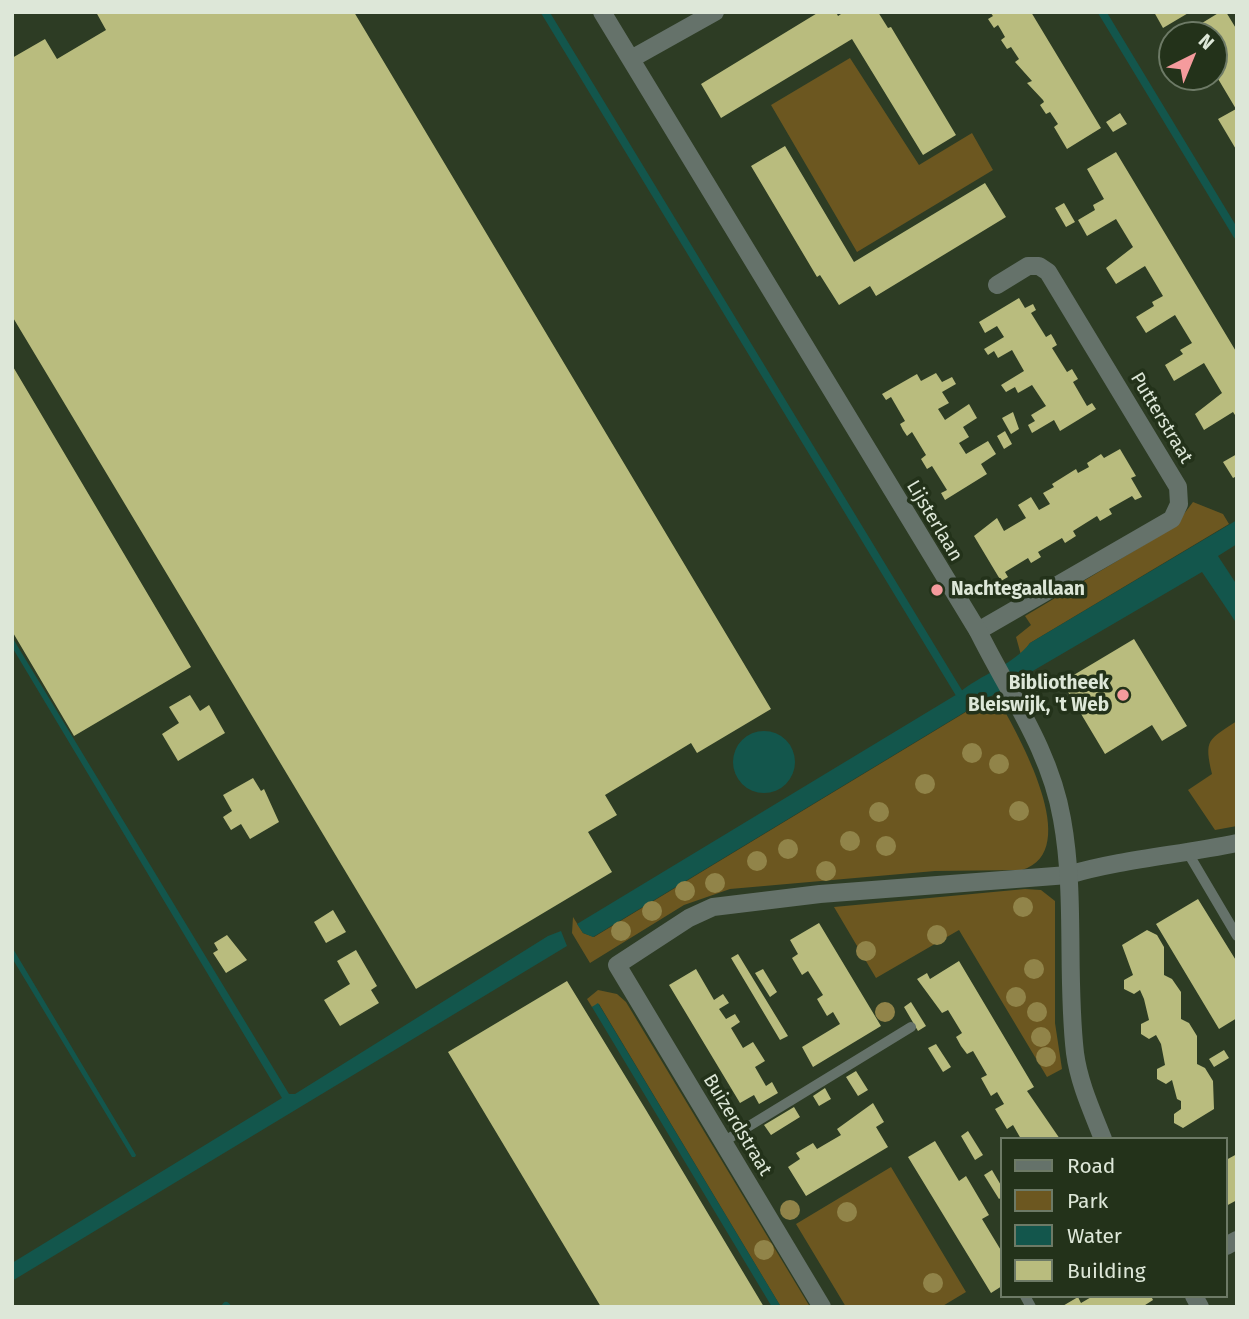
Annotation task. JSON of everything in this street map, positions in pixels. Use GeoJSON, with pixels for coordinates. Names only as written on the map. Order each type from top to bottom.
{"type":"FeatureCollection","features":[{"type":"Feature","properties":{"kind":"street","name":"Lijsterlaan"},"geometry":{"type":"LineString","coordinates":[[602,12],[978,631],[1048,764],[1062,820],[1068,875],[1076,1055],[1087,1100],[1102,1137]]}},
{"type":"Feature","properties":{"kind":"street"},"geometry":{"type":"LineString","coordinates":[[631,59],[715,12]]}},
{"type":"Feature","properties":{"kind":"street","name":"Putterstraat"},"geometry":{"type":"LineString","coordinates":[[978,631],[1172,519],[1179,504],[1178,487],[1048,272],[1040,265],[1028,266],[997,285]]}},
{"type":"Feature","properties":{"kind":"street"},"geometry":{"type":"LineString","coordinates":[[1068,875],[1105,864],[1188,853],[1237,843]]}},
{"type":"Feature","properties":{"kind":"street","name":"Buizerdstraat"},"geometry":{"type":"LineString","coordinates":[[822,1307],[617,965],[689,918],[713,907],[860,890],[1068,875]]}},
{"type":"Feature","properties":{"kind":"lane"},"geometry":{"type":"LineString","coordinates":[[1188,853],[1237,936]]}},
{"type":"Feature","properties":{"kind":"lane"},"geometry":{"type":"LineString","coordinates":[[723,1142],[911,1027]]}},
{"type":"Feature","properties":{"kind":"green space"},"geometry":{"type":"Polygon","coordinates":[[[850,58],[919,165],[972,133],[993,170],[857,252],[771,105],[850,58]]]}},
{"type":"Feature","properties":{"kind":"green space"},"geometry":{"type":"Polygon","coordinates":[[[1193,502],[1223,514],[1229,524],[1030,643],[1021,655],[1016,637],[1031,625],[1025,616],[1174,527],[1193,502]]]}},
{"type":"Feature","properties":{"kind":"green space"},"geometry":{"type":"Polygon","coordinates":[[[998,699],[1031,764],[1047,817],[1048,840],[1040,859],[1022,870],[935,871],[730,889],[684,905],[590,963],[572,933],[573,917],[583,933],[594,937],[984,701],[987,706],[998,699]]]}},
{"type":"Feature","properties":{"kind":"green space"},"geometry":{"type":"Polygon","coordinates":[[[1237,721],[1237,826],[1215,830],[1188,790],[1212,774],[1208,754],[1211,741],[1237,721]]]}},
{"type":"Feature","properties":{"kind":"green space"},"geometry":{"type":"Polygon","coordinates":[[[1025,889],[1041,890],[1055,901],[1055,1023],[1062,1069],[1047,1077],[959,930],[876,978],[834,907],[1025,889]]]}},
{"type":"Feature","properties":{"kind":"green space"},"geometry":{"type":"Polygon","coordinates":[[[598,990],[617,994],[626,1002],[810,1307],[781,1307],[599,1004],[592,1007],[587,999],[598,990]]]}},
{"type":"Feature","properties":{"kind":"green space"},"geometry":{"type":"Polygon","coordinates":[[[891,1167],[966,1292],[941,1307],[846,1307],[796,1224],[891,1167]]]}},
{"type":"Feature","properties":{"kind":"water"},"geometry":{"type":"Polygon","coordinates":[[[1237,520],[1237,544],[1218,556],[1237,585],[1237,624],[1202,572],[1031,672],[593,937],[583,933],[577,924],[959,693],[1014,658],[1030,643],[1237,520]]]}},
{"type":"Feature","properties":{"kind":"water"},"geometry":{"type":"Polygon","coordinates":[[[12,637],[289,1094],[295,1094],[548,936],[561,931],[567,946],[12,1281],[12,1263],[282,1098],[12,647],[12,637]]]}},
{"type":"Feature","properties":{"kind":"water"},"geometry":{"type":"Polygon","coordinates":[[[764,731],[786,740],[795,762],[786,784],[764,793],[742,784],[733,762],[742,740],[764,731]]]}},
{"type":"Feature","properties":{"kind":"water"},"geometry":{"type":"Polygon","coordinates":[[[12,947],[135,1157],[132,1157],[12,958],[12,947]]]}},
{"type":"Feature","properties":{"kind":"water"},"geometry":{"type":"Polygon","coordinates":[[[598,1003],[781,1307],[772,1307],[592,1007],[598,1003]]]}},
{"type":"Feature","properties":{"kind":"building"},"geometry":{"type":"Polygon","coordinates":[[[96,12],[354,12],[771,709],[697,753],[691,743],[605,795],[617,815],[588,832],[612,872],[416,989],[12,316],[12,58],[45,39],[57,59],[106,30],[96,12]]]}},
{"type":"Feature","properties":{"kind":"building"},"geometry":{"type":"Polygon","coordinates":[[[819,12],[836,12],[838,16],[844,12],[878,12],[888,28],[891,27],[956,135],[923,155],[852,39],[721,118],[701,84],[819,12]]]}},
{"type":"Feature","properties":{"kind":"building"},"geometry":{"type":"Polygon","coordinates":[[[990,12],[1031,12],[1101,128],[1067,149],[1054,127],[1058,124],[1050,112],[1046,114],[1040,105],[1043,100],[1027,83],[1032,81],[1015,62],[1019,59],[1011,47],[1007,49],[1001,40],[1005,37],[998,25],[994,28],[988,19],[993,16],[990,12]]]}},
{"type":"Feature","properties":{"kind":"building"},"geometry":{"type":"Polygon","coordinates":[[[1154,12],[1190,12],[1175,21],[1159,21],[1154,12]]]}},
{"type":"Feature","properties":{"kind":"building"},"geometry":{"type":"Polygon","coordinates":[[[1220,12],[1226,12],[1237,30],[1237,151],[1218,119],[1236,109],[1225,91],[1228,91],[1228,21],[1205,21],[1220,12]]]}},
{"type":"Feature","properties":{"kind":"building"},"geometry":{"type":"Polygon","coordinates":[[[1120,113],[1127,124],[1113,132],[1106,122],[1120,113]]]}},
{"type":"Feature","properties":{"kind":"building"},"geometry":{"type":"Polygon","coordinates":[[[785,146],[854,262],[985,183],[1006,217],[876,296],[870,286],[839,305],[820,275],[817,277],[751,166],[785,146]]]}},
{"type":"Feature","properties":{"kind":"building"},"geometry":{"type":"Polygon","coordinates":[[[1116,152],[1237,353],[1237,418],[1233,412],[1204,430],[1195,414],[1222,393],[1204,363],[1174,381],[1165,365],[1183,354],[1180,350],[1192,343],[1175,315],[1146,333],[1136,317],[1154,306],[1152,302],[1163,296],[1145,266],[1116,284],[1106,268],[1133,247],[1116,219],[1087,236],[1078,220],[1095,210],[1093,205],[1104,199],[1087,169],[1116,152]]]}},
{"type":"Feature","properties":{"kind":"building"},"geometry":{"type":"Polygon","coordinates":[[[1064,203],[1075,222],[1066,227],[1055,208],[1064,203]]]}},
{"type":"Feature","properties":{"kind":"building"},"geometry":{"type":"Polygon","coordinates":[[[1019,298],[1025,308],[1033,304],[1036,310],[1031,313],[1046,337],[1051,334],[1057,345],[1052,348],[1067,372],[1072,369],[1078,379],[1073,382],[1087,406],[1092,403],[1096,409],[1060,431],[1054,420],[1032,433],[1028,425],[1035,421],[1031,415],[1046,406],[1032,385],[1018,393],[1015,387],[1006,392],[1001,385],[1024,371],[1012,350],[998,358],[994,351],[988,355],[984,349],[1004,337],[997,326],[985,333],[979,322],[1019,298]]]}},
{"type":"Feature","properties":{"kind":"building"},"geometry":{"type":"Polygon","coordinates":[[[12,365],[191,667],[74,736],[12,631],[12,365]]]}},
{"type":"Feature","properties":{"kind":"building"},"geometry":{"type":"Polygon","coordinates":[[[936,373],[942,382],[952,377],[956,384],[942,392],[949,403],[938,409],[945,420],[969,404],[977,418],[963,427],[969,437],[959,443],[966,454],[988,441],[996,454],[981,464],[987,474],[945,500],[941,493],[947,490],[932,466],[927,469],[921,459],[926,455],[912,432],[907,436],[903,430],[900,424],[905,421],[891,397],[886,400],[882,394],[917,374],[921,381],[936,373]]]}},
{"type":"Feature","properties":{"kind":"building"},"geometry":{"type":"Polygon","coordinates":[[[1013,412],[1019,429],[1011,434],[1002,418],[1013,412]]]}},
{"type":"Feature","properties":{"kind":"building"},"geometry":{"type":"Polygon","coordinates":[[[1005,431],[1012,444],[1004,449],[997,436],[1005,431]]]}},
{"type":"Feature","properties":{"kind":"building"},"geometry":{"type":"Polygon","coordinates":[[[1120,449],[1136,476],[1131,478],[1142,497],[1135,500],[1132,496],[1109,509],[1112,514],[1100,521],[1097,516],[1073,531],[1076,536],[1065,543],[1062,538],[1038,552],[1041,557],[1031,563],[1028,558],[1005,572],[1008,577],[1001,581],[974,536],[997,518],[1004,531],[1026,518],[1018,505],[1031,497],[1039,510],[1050,504],[1043,493],[1054,487],[1052,484],[1076,469],[1078,473],[1089,467],[1087,463],[1101,454],[1104,458],[1120,449]]]}},
{"type":"Feature","properties":{"kind":"building"},"geometry":{"type":"Polygon","coordinates":[[[1237,454],[1237,476],[1233,478],[1223,462],[1237,454]]]}},
{"type":"Feature","properties":{"kind":"building"},"geometry":{"type":"Polygon","coordinates":[[[1134,639],[1187,726],[1162,741],[1152,725],[1105,754],[1062,682],[1134,639]]]}},
{"type":"Feature","properties":{"kind":"building"},"geometry":{"type":"Polygon","coordinates":[[[190,695],[200,711],[209,705],[225,733],[178,761],[162,734],[179,723],[169,707],[190,695]]]}},
{"type":"Feature","properties":{"kind":"building"},"geometry":{"type":"Polygon","coordinates":[[[253,778],[261,791],[264,789],[279,822],[250,839],[241,824],[231,830],[223,817],[232,811],[223,795],[253,778]]]}},
{"type":"Feature","properties":{"kind":"building"},"geometry":{"type":"Polygon","coordinates":[[[1198,899],[1237,962],[1237,1018],[1219,1029],[1156,924],[1198,899]]]}},
{"type":"Feature","properties":{"kind":"building"},"geometry":{"type":"Polygon","coordinates":[[[333,910],[346,932],[326,943],[314,922],[333,910]]]}},
{"type":"Feature","properties":{"kind":"building"},"geometry":{"type":"Polygon","coordinates":[[[819,923],[881,1026],[813,1067],[802,1047],[840,1024],[833,1012],[827,1016],[817,999],[823,995],[808,971],[802,975],[792,958],[798,954],[790,940],[819,923]]]}},
{"type":"Feature","properties":{"kind":"building"},"geometry":{"type":"Polygon","coordinates":[[[1147,930],[1157,935],[1164,947],[1164,975],[1172,979],[1181,992],[1181,1019],[1189,1023],[1197,1036],[1197,1064],[1205,1068],[1213,1081],[1214,1109],[1183,1128],[1174,1123],[1174,1114],[1181,1109],[1181,1101],[1177,1099],[1172,1080],[1166,1084],[1157,1079],[1157,1069],[1165,1065],[1161,1044],[1156,1035],[1149,1039],[1141,1034],[1141,1024],[1149,1020],[1144,999],[1140,990],[1134,994],[1124,989],[1124,980],[1133,975],[1122,945],[1147,930]]]}},
{"type":"Feature","properties":{"kind":"building"},"geometry":{"type":"Polygon","coordinates":[[[227,935],[247,960],[226,973],[213,953],[218,950],[214,943],[227,935]]]}},
{"type":"Feature","properties":{"kind":"building"},"geometry":{"type":"Polygon","coordinates":[[[356,950],[377,986],[371,990],[379,1003],[340,1026],[324,1000],[350,984],[337,961],[356,950]]]}},
{"type":"Feature","properties":{"kind":"building"},"geometry":{"type":"Polygon","coordinates":[[[738,954],[788,1036],[780,1040],[731,958],[738,954]]]}},
{"type":"Feature","properties":{"kind":"building"},"geometry":{"type":"Polygon","coordinates":[[[959,961],[1034,1087],[1027,1091],[1059,1137],[1020,1137],[1013,1125],[1007,1129],[995,1109],[1004,1104],[997,1092],[991,1096],[981,1078],[987,1075],[973,1051],[967,1054],[956,1037],[962,1033],[948,1010],[942,1013],[917,979],[927,973],[930,979],[959,961]]]}},
{"type":"Feature","properties":{"kind":"building"},"geometry":{"type":"Polygon","coordinates":[[[696,969],[714,1000],[723,994],[729,1003],[719,1009],[726,1019],[735,1014],[740,1022],[731,1028],[743,1048],[753,1042],[765,1061],[755,1067],[766,1086],[772,1082],[778,1093],[759,1104],[754,1095],[740,1103],[669,985],[696,969]]]}},
{"type":"Feature","properties":{"kind":"building"},"geometry":{"type":"Polygon","coordinates":[[[763,969],[777,992],[770,997],[755,973],[763,969]]]}},
{"type":"Feature","properties":{"kind":"building"},"geometry":{"type":"Polygon","coordinates":[[[567,981],[764,1307],[601,1307],[448,1052],[567,981]]]}},
{"type":"Feature","properties":{"kind":"building"},"geometry":{"type":"Polygon","coordinates":[[[911,1002],[926,1026],[918,1031],[904,1007],[911,1002]]]}},
{"type":"Feature","properties":{"kind":"building"},"geometry":{"type":"Polygon","coordinates":[[[936,1044],[951,1067],[943,1072],[928,1048],[936,1044]]]}},
{"type":"Feature","properties":{"kind":"building"},"geometry":{"type":"Polygon","coordinates":[[[1224,1050],[1229,1058],[1214,1067],[1209,1059],[1224,1050]]]}},
{"type":"Feature","properties":{"kind":"building"},"geometry":{"type":"Polygon","coordinates":[[[856,1071],[868,1090],[858,1096],[846,1077],[856,1071]]]}},
{"type":"Feature","properties":{"kind":"building"},"geometry":{"type":"Polygon","coordinates":[[[825,1088],[831,1099],[819,1106],[813,1096],[825,1088]]]}},
{"type":"Feature","properties":{"kind":"building"},"geometry":{"type":"Polygon","coordinates":[[[873,1103],[884,1122],[876,1127],[888,1147],[806,1196],[788,1167],[800,1159],[796,1153],[813,1143],[817,1149],[841,1135],[837,1129],[873,1103]]]}},
{"type":"Feature","properties":{"kind":"building"},"geometry":{"type":"Polygon","coordinates":[[[794,1107],[800,1117],[771,1135],[764,1125],[794,1107]]]}},
{"type":"Feature","properties":{"kind":"building"},"geometry":{"type":"Polygon","coordinates":[[[968,1131],[983,1155],[975,1160],[961,1136],[968,1131]]]}},
{"type":"Feature","properties":{"kind":"building"},"geometry":{"type":"Polygon","coordinates":[[[935,1141],[959,1181],[966,1176],[989,1215],[982,1219],[1000,1249],[1000,1287],[991,1293],[908,1157],[935,1141]]]}},
{"type":"Feature","properties":{"kind":"building"},"geometry":{"type":"Polygon","coordinates":[[[1237,1154],[1237,1200],[1228,1205],[1228,1159],[1237,1154]]]}},
{"type":"Feature","properties":{"kind":"building"},"geometry":{"type":"Polygon","coordinates":[[[992,1170],[1000,1184],[999,1199],[984,1175],[992,1170]]]}},
{"type":"Feature","properties":{"kind":"building"},"geometry":{"type":"Polygon","coordinates":[[[1076,1298],[1081,1303],[1090,1298],[1153,1300],[1142,1307],[1061,1307],[1076,1298]]]}},
{"type":"Feature","properties":{"kind":"waterway"},"geometry":{"type":"LineString","coordinates":[[545,12],[959,693]]}},
{"type":"Feature","properties":{"kind":"waterway"},"geometry":{"type":"LineString","coordinates":[[1102,12],[1237,235]]}},
{"type":"Feature","properties":{"kind":"place","name":"Nachtegaallaan"},"geometry":{"type":"Point","coordinates":[937,590]}},
{"type":"Feature","properties":{"kind":"place","name":"Bibliotheek Bleiswijk, 't Web"},"geometry":{"type":"Point","coordinates":[1123,695]}}]}
